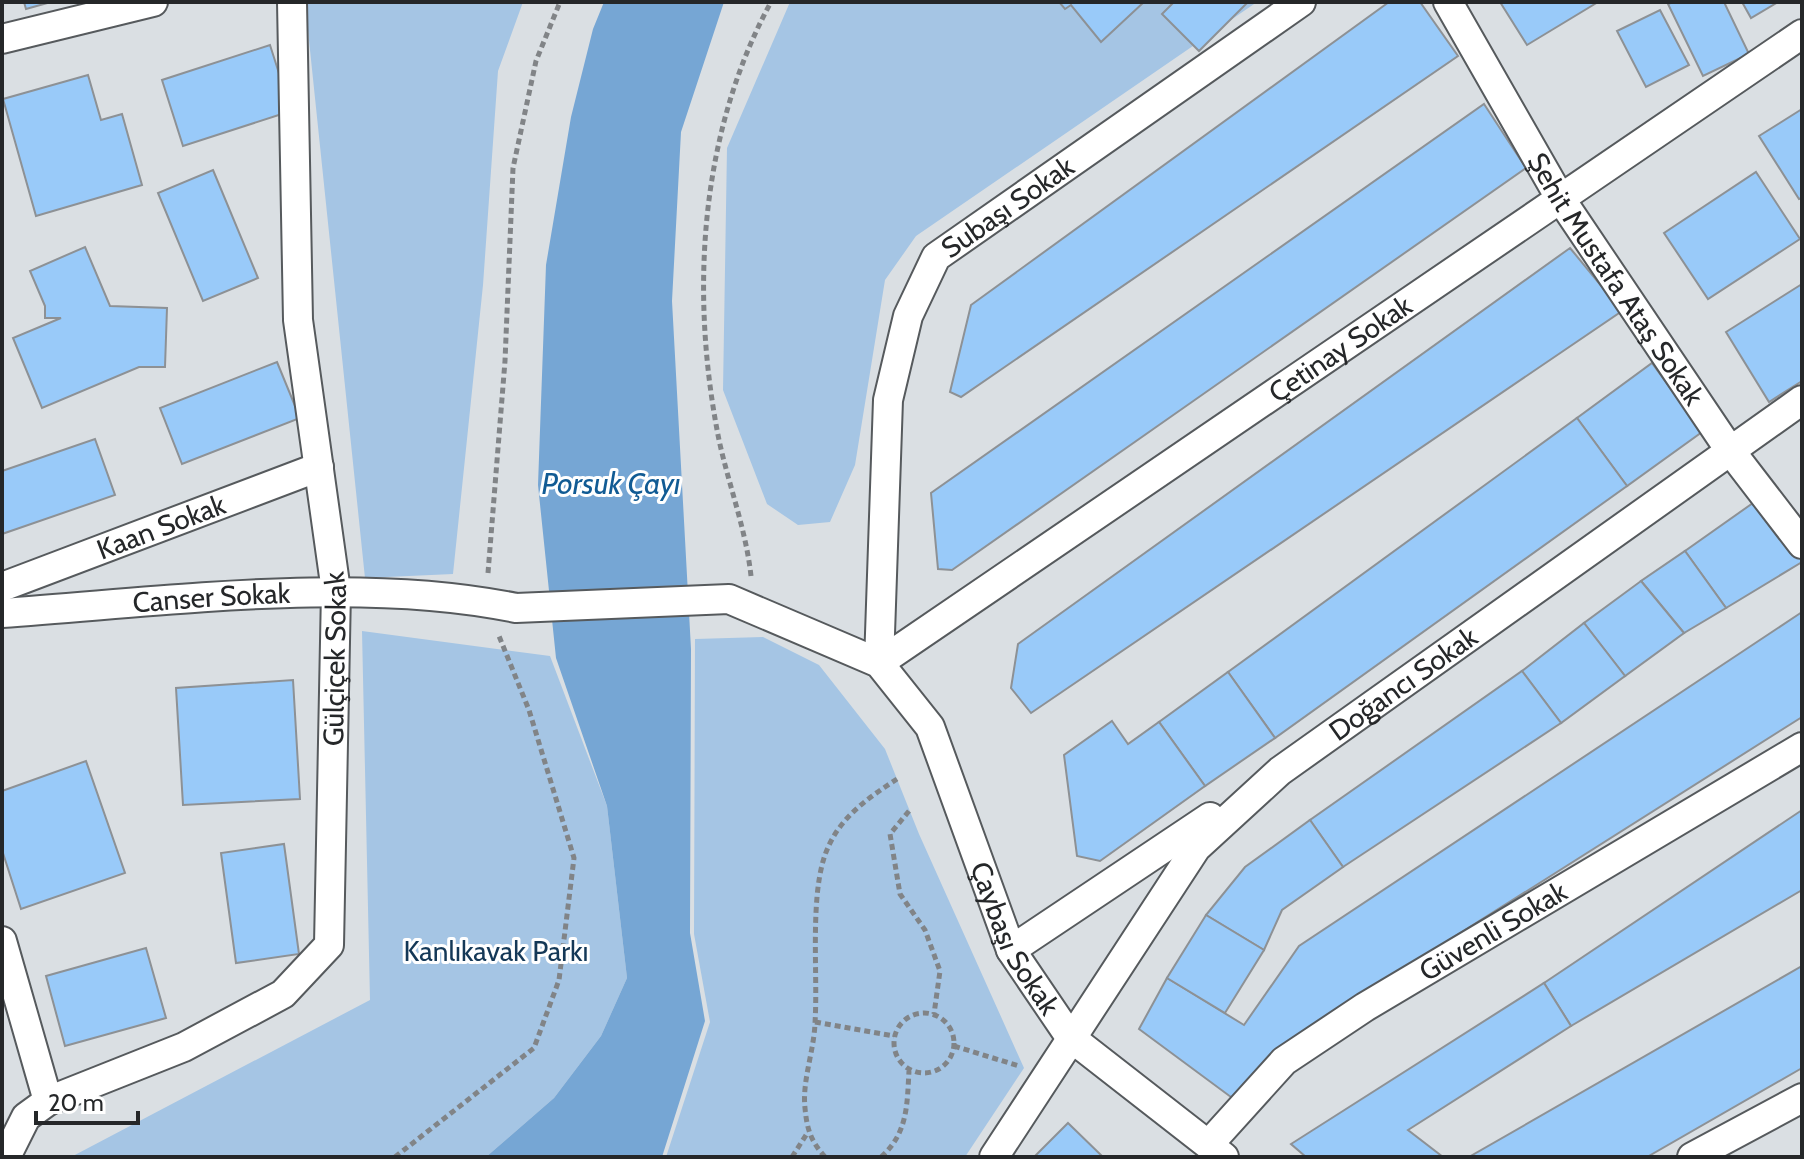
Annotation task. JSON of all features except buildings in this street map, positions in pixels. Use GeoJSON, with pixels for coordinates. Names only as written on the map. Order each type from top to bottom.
{"type":"FeatureCollection","features":[{"type":"Feature","properties":{"kind":"street"},"geometry":{"type":"LineString","coordinates":[[2,39],[153,2]]}},
{"type":"Feature","properties":{"kind":"street","name":"Gülçiçek Sokak"},"geometry":{"type":"LineString","coordinates":[[48,1101],[184,1047],[283,994],[329,945],[336,591],[298,320],[292,2]]}},
{"type":"Feature","properties":{"kind":"street","name":"Subaşı Sokak"},"geometry":{"type":"LineString","coordinates":[[879,663],[888,400],[908,316],[936,257],[1301,2]]}},
{"type":"Feature","properties":{"kind":"street","name":"Şehit Mustafa Ataş Sokak"},"geometry":{"type":"LineString","coordinates":[[1448,2],[1560,198],[1729,449],[1802,544]]}},
{"type":"Feature","properties":{"kind":"street","name":"Çetinay Sokak"},"geometry":{"type":"LineString","coordinates":[[879,663],[1802,34]]}},
{"type":"Feature","properties":{"kind":"street","name":"Doğancı Sokak"},"geometry":{"type":"LineString","coordinates":[[994,1157],[1196,848],[1280,771],[1802,400]]}},
{"type":"Feature","properties":{"kind":"street","name":"Kaan Sokak"},"geometry":{"type":"LineString","coordinates":[[2,587],[319,467]]}},
{"type":"Feature","properties":{"kind":"street","name":"Canser Sokak"},"geometry":{"type":"LineString","coordinates":[[2,613],[336,591],[485,602],[516,608],[729,599],[755,610]]}},
{"type":"Feature","properties":{"kind":"street"},"geometry":{"type":"LineString","coordinates":[[755,610],[879,663]]}},
{"type":"Feature","properties":{"kind":"street","name":"Çaybaşı Sokak"},"geometry":{"type":"LineString","coordinates":[[879,663],[930,727],[1011,950],[1070,1037],[1216,1150]]}},
{"type":"Feature","properties":{"kind":"street","name":"Güvenli Sokak"},"geometry":{"type":"LineString","coordinates":[[1216,1150],[1284,1061],[1365,1007],[1802,747]]}},
{"type":"Feature","properties":{"kind":"street"},"geometry":{"type":"LineString","coordinates":[[1011,950],[1280,771]]}},
{"type":"Feature","properties":{"kind":"street"},"geometry":{"type":"LineString","coordinates":[[2,941],[48,1101],[26,1117],[6,1157]]}},
{"type":"Feature","properties":{"kind":"street"},"geometry":{"type":"LineString","coordinates":[[1692,1157],[1802,1098]]}},
{"type":"Feature","properties":{"kind":"path"},"geometry":{"type":"LineString","coordinates":[[755,610],[747,543],[720,443],[705,358],[707,196],[730,93],[771,2]]}},
{"type":"Feature","properties":{"kind":"path"},"geometry":{"type":"LineString","coordinates":[[825,1157],[809,1138],[804,1105],[815,1022],[816,930],[823,859],[836,832],[854,808],[897,779]]}},
{"type":"Feature","properties":{"kind":"path"},"geometry":{"type":"LineString","coordinates":[[909,811],[890,834],[900,894],[925,930],[940,971],[934,1014]]}},
{"type":"Feature","properties":{"kind":"path"},"geometry":{"type":"LineString","coordinates":[[914,1014],[934,1014],[950,1027],[954,1046],[952,1056],[938,1071],[928,1074],[909,1070],[896,1056],[894,1036],[905,1019],[914,1014]]}},
{"type":"Feature","properties":{"kind":"path"},"geometry":{"type":"LineString","coordinates":[[815,1022],[894,1036]]}},
{"type":"Feature","properties":{"kind":"path"},"geometry":{"type":"LineString","coordinates":[[954,1046],[1024,1068]]}},
{"type":"Feature","properties":{"kind":"path"},"geometry":{"type":"LineString","coordinates":[[881,1157],[894,1146],[906,1121],[909,1070]]}},
{"type":"Feature","properties":{"kind":"path"},"geometry":{"type":"LineString","coordinates":[[792,1157],[808,1131]]}},
{"type":"Feature","properties":{"kind":"green space"},"geometry":{"type":"Polygon","coordinates":[[[305,2],[523,2],[498,71],[483,285],[453,574],[365,578],[305,2]]]}},
{"type":"Feature","properties":{"kind":"green space"},"geometry":{"type":"Polygon","coordinates":[[[790,2],[1257,2],[916,236],[885,280],[855,465],[830,522],[798,525],[767,504],[723,390],[727,148],[790,2]]]}},
{"type":"Feature","properties":{"kind":"green space","name":"Kanlıkavak Parkı"},"geometry":{"type":"Polygon","coordinates":[[[362,631],[550,656],[607,806],[627,978],[601,1036],[554,1098],[486,1157],[71,1157],[370,1000],[362,631]]]}},
{"type":"Feature","properties":{"kind":"green space"},"geometry":{"type":"Polygon","coordinates":[[[763,637],[819,665],[885,749],[919,834],[1024,1068],[965,1157],[666,1157],[710,1022],[694,934],[695,639],[763,637]]]}},
{"type":"Feature","properties":{"kind":"water","name":"Porsuk Çayı"},"geometry":{"type":"Polygon","coordinates":[[[604,2],[724,2],[681,132],[672,301],[691,649],[690,933],[705,1021],[662,1157],[486,1157],[554,1098],[601,1036],[627,978],[607,806],[556,658],[538,485],[546,265],[571,117],[593,29],[604,2]]]}}]}
